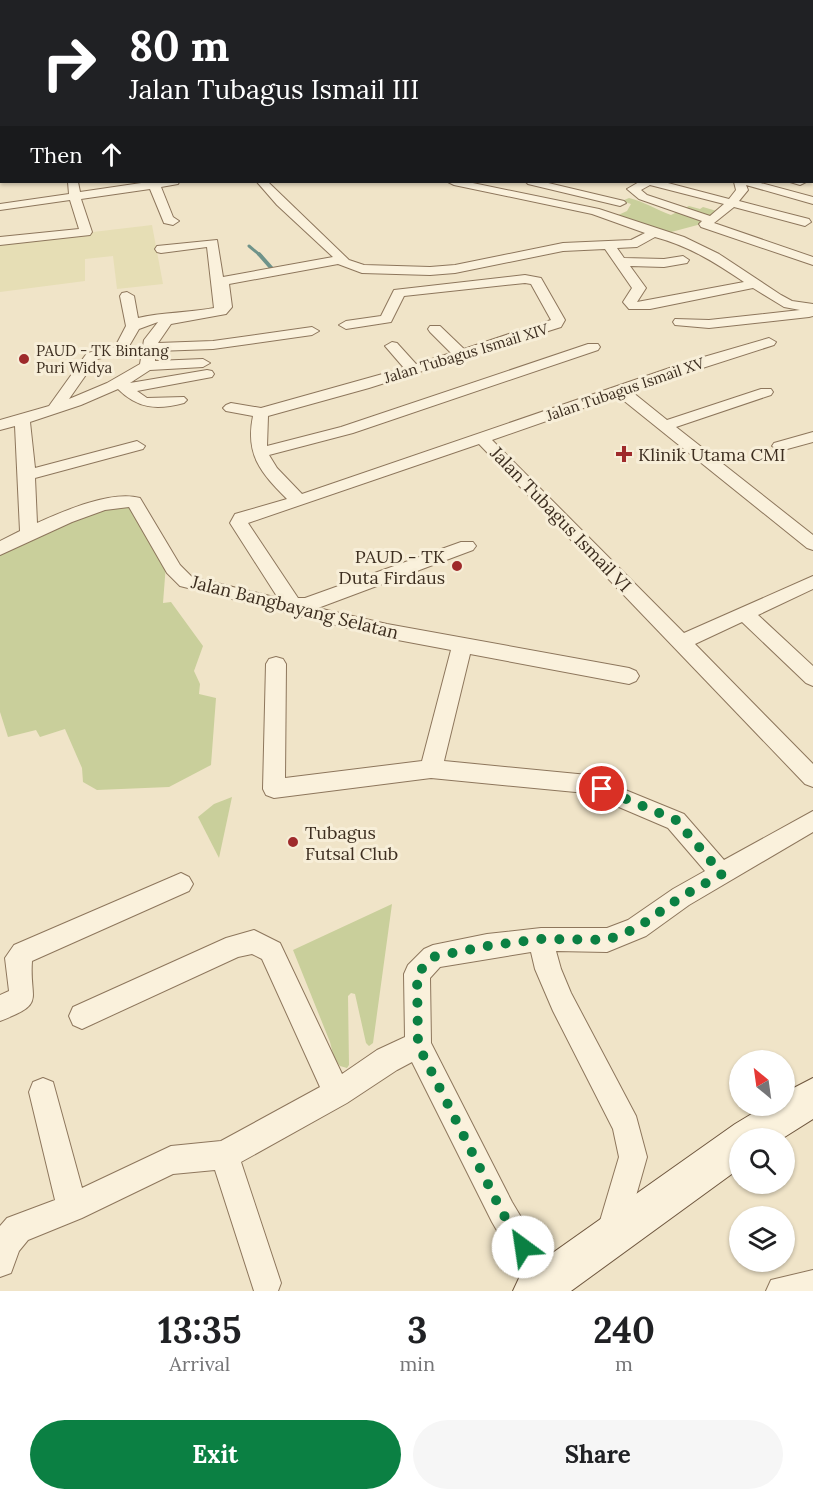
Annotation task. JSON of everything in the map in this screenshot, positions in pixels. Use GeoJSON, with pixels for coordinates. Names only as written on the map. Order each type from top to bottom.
{"type":"FeatureCollection","features":[{"type":"Feature","properties":{"kind":"main road"},"geometry":{"type":"LineString","coordinates":[[765,1128],[813,1097]]}},
{"type":"Feature","properties":{"kind":"main road"},"geometry":{"type":"LineString","coordinates":[[543,1288],[729,1152]]}},
{"type":"Feature","properties":{"kind":"street"},"geometry":{"type":"LineString","coordinates":[[0,242],[86,232],[79,215],[73,183]]}},
{"type":"Feature","properties":{"kind":"street"},"geometry":{"type":"LineString","coordinates":[[0,207],[154,183],[168,220],[176,226],[178,247]]}},
{"type":"Feature","properties":{"kind":"street"},"geometry":{"type":"LineString","coordinates":[[263,183],[294,216],[353,268],[430,271],[455,269],[562,247],[633,244],[655,233]]}},
{"type":"Feature","properties":{"kind":"street"},"geometry":{"type":"LineString","coordinates":[[458,183],[594,211],[680,240],[716,257],[789,304],[813,308]]}},
{"type":"Feature","properties":{"kind":"street"},"geometry":{"type":"LineString","coordinates":[[583,183],[614,192]]}},
{"type":"Feature","properties":{"kind":"street"},"geometry":{"type":"LineString","coordinates":[[644,183],[633,189],[643,197],[711,220]]}},
{"type":"Feature","properties":{"kind":"street"},"geometry":{"type":"LineString","coordinates":[[657,183],[805,222]]}},
{"type":"Feature","properties":{"kind":"street"},"geometry":{"type":"LineString","coordinates":[[538,196],[559,184],[620,203]]}},
{"type":"Feature","properties":{"kind":"street"},"geometry":{"type":"LineString","coordinates":[[813,201],[742,184],[732,204],[705,224],[813,261]]}},
{"type":"Feature","properties":{"kind":"street"},"geometry":{"type":"LineString","coordinates":[[661,248],[680,240]]}},
{"type":"Feature","properties":{"kind":"street"},"geometry":{"type":"LineString","coordinates":[[161,249],[213,241],[220,311]]}},
{"type":"Feature","properties":{"kind":"street"},"geometry":{"type":"LineString","coordinates":[[609,246],[639,288],[630,302],[634,306],[650,305],[755,284]]}},
{"type":"Feature","properties":{"kind":"street"},"geometry":{"type":"LineString","coordinates":[[621,262],[664,263],[683,260]]}},
{"type":"Feature","properties":{"kind":"street"},"geometry":{"type":"LineString","coordinates":[[123,386],[147,366],[154,335],[167,321],[220,311],[225,307],[223,281],[314,264],[344,261]]}},
{"type":"Feature","properties":{"kind":"street","name":"Jalan Tubagus Ismail XIV"},"geometry":{"type":"LineString","coordinates":[[261,412],[336,393],[558,323],[536,281],[531,279],[399,293],[386,319],[346,325]]}},
{"type":"Feature","properties":{"kind":"street"},"geometry":{"type":"LineString","coordinates":[[56,409],[92,356],[120,350],[133,326],[142,321],[205,309],[210,304],[207,285]]}},
{"type":"Feature","properties":{"kind":"street"},"geometry":{"type":"LineString","coordinates":[[127,296],[133,326]]}},
{"type":"Feature","properties":{"kind":"street"},"geometry":{"type":"LineString","coordinates":[[680,322],[710,324],[813,313]]}},
{"type":"Feature","properties":{"kind":"street"},"geometry":{"type":"LineString","coordinates":[[503,324],[516,337]]}},
{"type":"Feature","properties":{"kind":"street"},"geometry":{"type":"LineString","coordinates":[[435,329],[460,353]]}},
{"type":"Feature","properties":{"kind":"street"},"geometry":{"type":"LineString","coordinates":[[150,347],[191,347],[312,332]]}},
{"type":"Feature","properties":{"kind":"street","name":"Jalan Tubagus Ismail XV"},"geometry":{"type":"LineString","coordinates":[[482,438],[695,364],[769,342]]}},
{"type":"Feature","properties":{"kind":"street"},"geometry":{"type":"LineString","coordinates":[[392,346],[413,369]]}},
{"type":"Feature","properties":{"kind":"street"},"geometry":{"type":"LineString","coordinates":[[261,452],[347,430],[593,347]]}},
{"type":"Feature","properties":{"kind":"street"},"geometry":{"type":"LineString","coordinates":[[0,425],[22,420],[123,386],[205,369],[147,366]]}},
{"type":"Feature","properties":{"kind":"street"},"geometry":{"type":"LineString","coordinates":[[123,386],[132,398],[138,400],[157,402],[179,400]]}},
{"type":"Feature","properties":{"kind":"street"},"geometry":{"type":"LineString","coordinates":[[621,391],[813,544]]}},
{"type":"Feature","properties":{"kind":"street"},"geometry":{"type":"LineString","coordinates":[[666,426],[765,392]]}},
{"type":"Feature","properties":{"kind":"street"},"geometry":{"type":"LineString","coordinates":[[231,408],[261,412],[256,438],[261,452],[270,472],[299,501]]}},
{"type":"Feature","properties":{"kind":"street"},"geometry":{"type":"LineString","coordinates":[[22,420],[29,534]]}},
{"type":"Feature","properties":{"kind":"street"},"geometry":{"type":"LineString","coordinates":[[780,446],[813,437]]}},
{"type":"Feature","properties":{"kind":"street","name":"Jalan Tubagus Ismail VI"},"geometry":{"type":"LineString","coordinates":[[290,606],[251,545],[238,521],[241,518],[299,501],[482,438],[813,778]]}},
{"type":"Feature","properties":{"kind":"street"},"geometry":{"type":"LineString","coordinates":[[27,475],[137,446]]}},
{"type":"Feature","properties":{"kind":"street","name":"Jalan Bangbayang Selatan"},"geometry":{"type":"LineString","coordinates":[[0,549],[29,534],[113,501],[134,502],[173,569],[186,582],[387,631],[629,676]]}},
{"type":"Feature","properties":{"kind":"street"},"geometry":{"type":"LineString","coordinates":[[290,606],[306,605],[467,546]]}},
{"type":"Feature","properties":{"kind":"street"},"geometry":{"type":"LineString","coordinates":[[680,643],[813,582]]}},
{"type":"Feature","properties":{"kind":"street"},"geometry":{"type":"LineString","coordinates":[[745,614],[813,678]]}},
{"type":"Feature","properties":{"kind":"street"},"geometry":{"type":"LineString","coordinates":[[431,769],[462,646]]}},
{"type":"Feature","properties":{"kind":"street"},"geometry":{"type":"LineString","coordinates":[[276,664],[274,789],[431,769],[588,784],[676,820],[722,874]]}},
{"type":"Feature","properties":{"kind":"street"},"geometry":{"type":"LineString","coordinates":[[543,1288],[418,1045],[417,974],[433,957],[487,946],[541,939],[607,940],[637,928],[681,897],[813,820]]}},
{"type":"Feature","properties":{"kind":"street"},"geometry":{"type":"LineString","coordinates":[[0,1008],[16,1002],[22,995],[18,958],[23,953],[181,884]]}},
{"type":"Feature","properties":{"kind":"street"},"geometry":{"type":"LineString","coordinates":[[541,939],[548,969],[562,1002],[626,1126],[633,1157],[610,1238]]}},
{"type":"Feature","properties":{"kind":"street"},"geometry":{"type":"LineString","coordinates":[[82,1016],[235,946],[254,942],[271,951],[337,1093]]}},
{"type":"Feature","properties":{"kind":"street"},"geometry":{"type":"LineString","coordinates":[[0,1262],[6,1242],[18,1230],[72,1208],[171,1160],[224,1155],[337,1093],[387,1060],[418,1045]]}},
{"type":"Feature","properties":{"kind":"street"},"geometry":{"type":"LineString","coordinates":[[43,1092],[72,1208]]}},
{"type":"Feature","properties":{"kind":"street"},"geometry":{"type":"LineString","coordinates":[[224,1155],[266,1283]]}},
{"type":"Feature","properties":{"kind":"street"},"geometry":{"type":"LineString","coordinates":[[782,1291],[813,1285]]}},
{"type":"Feature","properties":{"kind":"shaded area"},"geometry":{"type":"Polygon","coordinates":[[[152,225],[163,284],[117,289],[113,256],[85,259],[85,281],[0,292],[0,243],[152,225]]]}},
{"type":"Feature","properties":{"kind":"green space"},"geometry":{"type":"Polygon","coordinates":[[[629,198],[671,215],[689,206],[720,212],[705,223],[660,235],[616,216],[627,211],[631,204],[622,201],[629,198]]]}},
{"type":"Feature","properties":{"kind":"green space"},"geometry":{"type":"Polygon","coordinates":[[[113,504],[133,504],[166,564],[163,603],[171,602],[203,646],[194,671],[200,684],[199,694],[216,698],[211,765],[169,787],[97,790],[83,782],[82,768],[65,729],[40,737],[36,730],[8,737],[0,712],[0,550],[113,504]]]}},
{"type":"Feature","properties":{"kind":"green space"},"geometry":{"type":"Polygon","coordinates":[[[232,797],[219,858],[198,817],[214,804],[232,797]]]}},
{"type":"Feature","properties":{"kind":"green space"},"geometry":{"type":"Polygon","coordinates":[[[392,904],[373,1043],[369,1046],[366,1043],[355,994],[351,993],[348,996],[349,1065],[347,1068],[340,1066],[334,1058],[330,1042],[293,950],[392,904]]]}},
{"type":"Feature","properties":{"kind":"waterway"},"geometry":{"type":"LineString","coordinates":[[249,246],[260,255]]}},
{"type":"Feature","properties":{"kind":"waterway"},"geometry":{"type":"LineString","coordinates":[[260,255],[274,271]]}},
{"type":"Feature","properties":{"kind":"place","name":"PAUD - TK Bintang Puri Widya"},"geometry":{"type":"Point","coordinates":[24,359]}},
{"type":"Feature","properties":{"kind":"place","name":"Klinik Utama CMI"},"geometry":{"type":"Point","coordinates":[624,454]}},
{"type":"Feature","properties":{"kind":"place","name":"PAUD - TK Duta Firdaus"},"geometry":{"type":"Point","coordinates":[457,566]}},
{"type":"Feature","properties":{"kind":"place","name":"Tubagus Futsal Club"},"geometry":{"type":"Point","coordinates":[293,842]}},
{"type":"Feature","properties":{"kind":"route"},"geometry":{"type":"LineString","coordinates":[[523,1247],[502,1212],[418,1045],[417,974],[433,957],[487,946],[541,939],[607,940],[637,928],[681,897],[722,874],[676,820],[602,789]]}}]}
